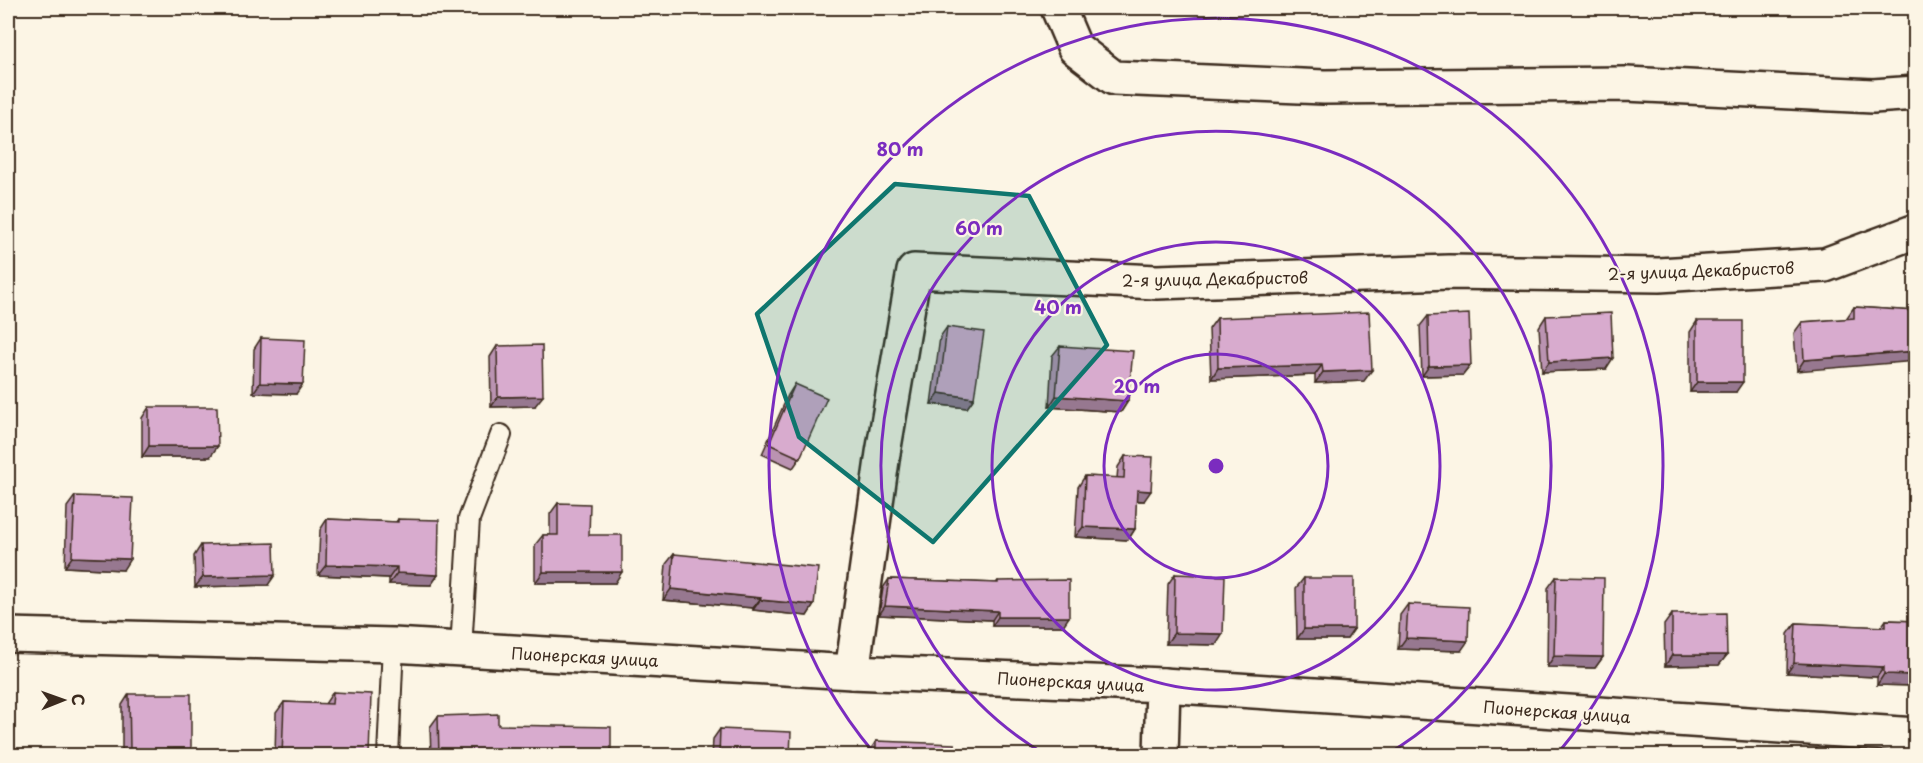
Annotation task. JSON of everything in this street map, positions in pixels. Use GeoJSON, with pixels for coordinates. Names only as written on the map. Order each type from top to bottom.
{"type":"FeatureCollection","features":[{"type":"Feature","properties":{"kind":"street"},"geometry":{"type":"LineString","coordinates":[[1058,8],[1076,48],[1114,78],[1324,87],[1626,84],[1873,96],[1916,93]]}},
{"type":"Feature","properties":{"kind":"street","name":"2-я улица Декабристов"},"geometry":{"type":"LineString","coordinates":[[852,672],[883,453],[915,271],[1157,282],[1449,272],[1659,275],[1825,265],[1916,231]]}},
{"type":"Feature","properties":{"kind":"street","name":"Пионерская улица"},"geometry":{"type":"LineString","coordinates":[[8,635],[393,645],[852,672],[1163,686],[1916,735]]}},
{"type":"Feature","properties":{"kind":"street","name":"Пионерская улица"},"geometry":{"type":"LineString","coordinates":[[1161,756],[1163,686]]}},
{"type":"Feature","properties":{"kind":"lane"},"geometry":{"type":"LineString","coordinates":[[461,649],[469,519],[501,435]]}},
{"type":"Feature","properties":{"kind":"lane"},"geometry":{"type":"LineString","coordinates":[[388,756],[393,645]]}},
{"type":"Feature","properties":{"kind":"highlighted area"},"geometry":{"type":"Polygon","coordinates":[[[895,184],[1029,196],[1107,345],[933,542],[799,437],[757,314],[895,184]]]}},
{"type":"Feature","properties":{"kind":"building"},"geometry":{"type":"Polygon","coordinates":[[[1854,307],[1916,311],[1916,351],[1804,360],[1802,322],[1854,318],[1854,307]]]}},
{"type":"Feature","properties":{"kind":"building"},"geometry":{"type":"Polygon","coordinates":[[[1369,312],[1372,370],[1323,372],[1322,365],[1218,368],[1217,318],[1369,312]]]}},
{"type":"Feature","properties":{"kind":"building"},"geometry":{"type":"Polygon","coordinates":[[[1611,313],[1613,358],[1549,362],[1546,316],[1611,313]]]}},
{"type":"Feature","properties":{"kind":"building"},"geometry":{"type":"Polygon","coordinates":[[[1469,314],[1471,365],[1429,366],[1428,316],[1469,314]]]}},
{"type":"Feature","properties":{"kind":"building"},"geometry":{"type":"Polygon","coordinates":[[[1697,321],[1743,321],[1743,382],[1697,382],[1697,321]]]}},
{"type":"Feature","properties":{"kind":"building"},"geometry":{"type":"Polygon","coordinates":[[[947,327],[984,332],[974,398],[939,393],[947,327]]]}},
{"type":"Feature","properties":{"kind":"building"},"geometry":{"type":"Polygon","coordinates":[[[261,338],[305,340],[303,384],[260,383],[261,338]]]}},
{"type":"Feature","properties":{"kind":"building"},"geometry":{"type":"Polygon","coordinates":[[[542,345],[543,396],[498,397],[497,346],[542,345]]]}},
{"type":"Feature","properties":{"kind":"building"},"geometry":{"type":"Polygon","coordinates":[[[1060,346],[1133,351],[1128,401],[1056,396],[1060,346]]]}},
{"type":"Feature","properties":{"kind":"building"},"geometry":{"type":"Polygon","coordinates":[[[795,384],[827,398],[800,458],[769,444],[795,384]]]}},
{"type":"Feature","properties":{"kind":"building"},"geometry":{"type":"Polygon","coordinates":[[[149,407],[217,407],[218,446],[149,446],[149,407]]]}},
{"type":"Feature","properties":{"kind":"building"},"geometry":{"type":"Polygon","coordinates":[[[1125,456],[1153,457],[1151,491],[1137,490],[1135,529],[1083,527],[1085,476],[1124,478],[1125,456]]]}},
{"type":"Feature","properties":{"kind":"building"},"geometry":{"type":"Polygon","coordinates":[[[75,496],[133,498],[130,559],[72,557],[75,496]]]}},
{"type":"Feature","properties":{"kind":"building"},"geometry":{"type":"Polygon","coordinates":[[[558,503],[590,504],[589,535],[622,535],[622,572],[543,572],[543,535],[558,535],[558,503]]]}},
{"type":"Feature","properties":{"kind":"building"},"geometry":{"type":"Polygon","coordinates":[[[327,519],[398,522],[398,519],[439,520],[438,575],[397,573],[397,567],[326,565],[327,519]]]}},
{"type":"Feature","properties":{"kind":"building"},"geometry":{"type":"Polygon","coordinates":[[[274,543],[275,575],[203,577],[201,545],[274,543]]]}},
{"type":"Feature","properties":{"kind":"building"},"geometry":{"type":"Polygon","coordinates":[[[674,554],[818,568],[814,605],[671,589],[674,554]]]}},
{"type":"Feature","properties":{"kind":"building"},"geometry":{"type":"Polygon","coordinates":[[[1175,574],[1225,576],[1223,634],[1174,633],[1175,574]]]}},
{"type":"Feature","properties":{"kind":"building"},"geometry":{"type":"Polygon","coordinates":[[[1556,577],[1604,578],[1603,657],[1554,656],[1556,577]]]}},
{"type":"Feature","properties":{"kind":"building"},"geometry":{"type":"Polygon","coordinates":[[[1304,578],[1354,578],[1354,629],[1304,629],[1304,578]]]}},
{"type":"Feature","properties":{"kind":"building"},"geometry":{"type":"Polygon","coordinates":[[[889,579],[998,583],[998,581],[1069,580],[1069,617],[998,617],[998,611],[885,606],[889,579]]]}},
{"type":"Feature","properties":{"kind":"building"},"geometry":{"type":"Polygon","coordinates":[[[1408,604],[1469,607],[1468,641],[1406,638],[1408,604]]]}},
{"type":"Feature","properties":{"kind":"building"},"geometry":{"type":"Polygon","coordinates":[[[1726,613],[1727,655],[1672,655],[1672,614],[1726,613]]]}},
{"type":"Feature","properties":{"kind":"building"},"geometry":{"type":"Polygon","coordinates":[[[1886,620],[1916,621],[1916,675],[1884,674],[1884,667],[1794,663],[1796,623],[1886,627],[1886,620]]]}},
{"type":"Feature","properties":{"kind":"building"},"geometry":{"type":"Polygon","coordinates":[[[333,692],[371,694],[369,756],[282,756],[284,702],[332,704],[333,692]]]}},
{"type":"Feature","properties":{"kind":"building"},"geometry":{"type":"Polygon","coordinates":[[[8,693],[10,694],[8,751],[8,693]]]}},
{"type":"Feature","properties":{"kind":"building"},"geometry":{"type":"Polygon","coordinates":[[[129,694],[191,694],[191,749],[130,749],[129,694]]]}},
{"type":"Feature","properties":{"kind":"building"},"geometry":{"type":"Polygon","coordinates":[[[498,714],[498,725],[611,727],[611,756],[439,756],[438,716],[498,714]]]}},
{"type":"Feature","properties":{"kind":"building"},"geometry":{"type":"Polygon","coordinates":[[[720,729],[791,732],[790,756],[719,756],[720,729]]]}},
{"type":"Feature","properties":{"kind":"building"},"geometry":{"type":"Polygon","coordinates":[[[876,741],[955,744],[955,756],[876,756],[876,741]]]}},
{"type":"Feature","properties":{"kind":"building"},"geometry":{"type":"Polygon","coordinates":[[[1072,753],[1139,755],[1139,756],[1072,756],[1072,753]]]}},
{"type":"Feature","properties":{"kind":"building"},"geometry":{"type":"Polygon","coordinates":[[[104,755],[104,756],[56,756],[104,755]]]}}]}
